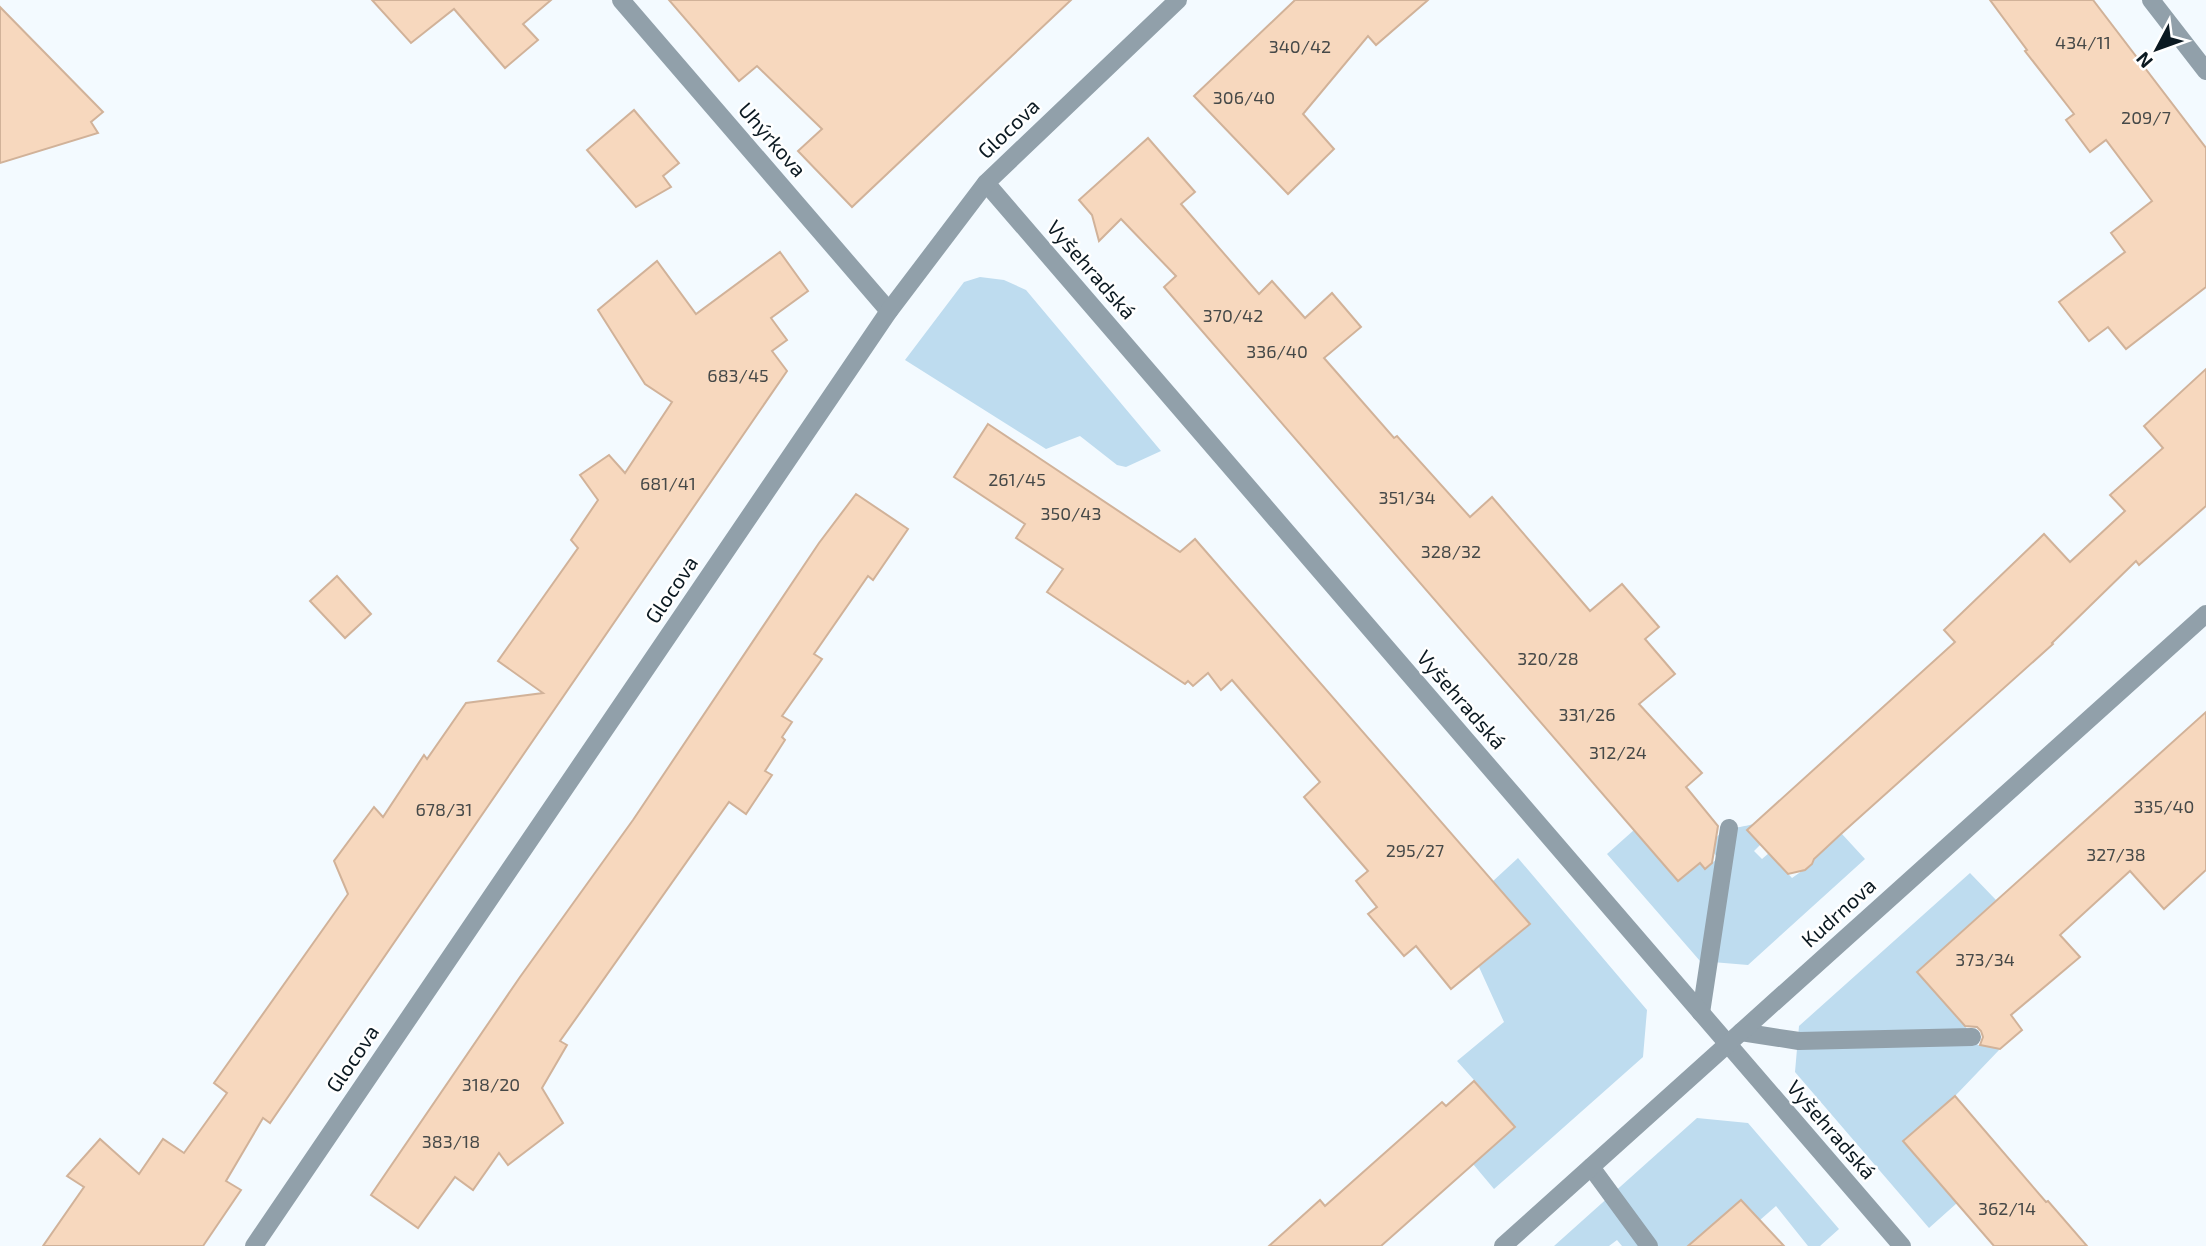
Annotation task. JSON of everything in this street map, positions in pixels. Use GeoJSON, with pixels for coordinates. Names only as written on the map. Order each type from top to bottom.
{"type":"FeatureCollection","features":[{"type":"Feature","properties":{"kind":"street","name":"Uhýrkova"},"geometry":{"type":"LineString","coordinates":[[621,0],[889,311]]}},
{"type":"Feature","properties":{"kind":"street","name":"Glocova"},"geometry":{"type":"LineString","coordinates":[[254,1246],[889,311],[986,183],[1178,0]]}},
{"type":"Feature","properties":{"kind":"street"},"geometry":{"type":"LineString","coordinates":[[2151,0],[2206,71]]}},
{"type":"Feature","properties":{"kind":"street","name":"Vyšehradská"},"geometry":{"type":"LineString","coordinates":[[986,183],[1902,1246]]}},
{"type":"Feature","properties":{"kind":"street","name":"Kudrnova"},"geometry":{"type":"LineString","coordinates":[[1503,1246],[2206,614]]}},
{"type":"Feature","properties":{"kind":"street"},"geometry":{"type":"LineString","coordinates":[[1701,1013],[1729,828]]}},
{"type":"Feature","properties":{"kind":"street"},"geometry":{"type":"LineString","coordinates":[[1741,1032],[1799,1041],[1972,1037]]}},
{"type":"Feature","properties":{"kind":"street"},"geometry":{"type":"LineString","coordinates":[[1591,1167],[1648,1246]]}},
{"type":"Feature","properties":{"kind":"shaded area"},"geometry":{"type":"Polygon","coordinates":[[[980,277],[1004,280],[1026,290],[1161,451],[1126,467],[1117,465],[1080,436],[1046,449],[905,360],[964,282],[980,277]]]}},
{"type":"Feature","properties":{"kind":"shaded area"},"geometry":{"type":"Polygon","coordinates":[[[1753,824],[1766,839],[1754,851],[1762,859],[1769,853],[1792,878],[1812,864],[1815,858],[1842,834],[1865,859],[1748,965],[1700,961],[1607,854],[1634,830],[1679,881],[1700,863],[1705,869],[1718,858],[1708,846],[1722,832],[1753,824]]]}},
{"type":"Feature","properties":{"kind":"shaded area"},"geometry":{"type":"Polygon","coordinates":[[[1518,858],[1647,1010],[1643,1057],[1494,1189],[1473,1164],[1515,1126],[1457,1061],[1504,1022],[1479,967],[1530,924],[1492,882],[1518,858]]]}},
{"type":"Feature","properties":{"kind":"shaded area"},"geometry":{"type":"Polygon","coordinates":[[[1970,873],[1996,900],[1917,972],[1963,1023],[1978,1045],[2000,1049],[1955,1096],[1903,1141],[1957,1203],[1929,1228],[1795,1072],[1799,1026],[1970,873]]]}},
{"type":"Feature","properties":{"kind":"shaded area"},"geometry":{"type":"Polygon","coordinates":[[[1697,1118],[1748,1123],[1839,1229],[1820,1246],[1808,1246],[1776,1206],[1760,1220],[1741,1200],[1716,1221],[1715,1246],[1622,1246],[1617,1240],[1609,1246],[1554,1246],[1697,1118]]]}},
{"type":"Feature","properties":{"kind":"building"},"geometry":{"type":"Polygon","coordinates":[[[372,0],[551,0],[523,24],[538,40],[505,68],[454,9],[411,43],[372,0]]]}},
{"type":"Feature","properties":{"kind":"building"},"geometry":{"type":"Polygon","coordinates":[[[669,0],[1071,0],[852,207],[798,151],[822,129],[757,66],[739,81],[669,0]]]}},
{"type":"Feature","properties":{"kind":"building"},"geometry":{"type":"Polygon","coordinates":[[[1295,0],[1428,0],[1376,45],[1368,36],[1303,114],[1334,149],[1288,194],[1194,96],[1295,0]]]}},
{"type":"Feature","properties":{"kind":"building"},"geometry":{"type":"Polygon","coordinates":[[[1990,0],[2093,0],[2206,148],[2206,287],[2126,349],[2108,327],[2089,341],[2059,302],[2125,252],[2111,233],[2152,201],[2106,140],[2090,152],[2066,120],[2074,114],[1990,0]]]}},
{"type":"Feature","properties":{"kind":"building"},"geometry":{"type":"Polygon","coordinates":[[[0,7],[103,112],[91,122],[98,133],[0,163],[0,7]]]}},
{"type":"Feature","properties":{"kind":"building"},"geometry":{"type":"Polygon","coordinates":[[[634,110],[679,163],[663,176],[671,187],[636,207],[587,150],[634,110]]]}},
{"type":"Feature","properties":{"kind":"building"},"geometry":{"type":"Polygon","coordinates":[[[1148,138],[1195,192],[1181,204],[1259,294],[1272,281],[1305,318],[1332,293],[1361,327],[1324,358],[1394,438],[1397,436],[1470,517],[1492,497],[1590,611],[1622,584],[1659,627],[1645,639],[1675,674],[1639,704],[1702,773],[1686,787],[1718,826],[1712,863],[1705,869],[1700,863],[1678,881],[1164,287],[1176,276],[1121,219],[1099,241],[1092,215],[1079,200],[1148,138]]]}},
{"type":"Feature","properties":{"kind":"building"},"geometry":{"type":"Polygon","coordinates":[[[780,252],[808,291],[771,318],[787,340],[772,351],[787,371],[270,1123],[263,1118],[226,1181],[241,1190],[203,1246],[43,1246],[84,1187],[67,1176],[100,1139],[139,1174],[163,1139],[184,1153],[227,1093],[214,1083],[348,894],[334,861],[374,807],[383,817],[424,755],[427,759],[466,703],[543,693],[498,661],[578,548],[571,540],[598,500],[580,475],[609,455],[625,473],[672,402],[645,384],[598,310],[657,261],[696,314],[780,252]]]}},
{"type":"Feature","properties":{"kind":"building"},"geometry":{"type":"Polygon","coordinates":[[[2206,369],[2206,506],[2139,565],[2136,561],[2053,644],[1842,833],[1812,864],[1805,870],[1788,874],[1747,830],[1955,642],[1944,630],[2044,534],[2070,562],[2125,511],[2110,495],[2163,448],[2144,426],[2206,369]]]}},
{"type":"Feature","properties":{"kind":"building"},"geometry":{"type":"Polygon","coordinates":[[[988,424],[1180,552],[1195,539],[1530,924],[1451,989],[1416,946],[1404,956],[1368,914],[1377,907],[1356,881],[1368,871],[1304,797],[1320,782],[1232,680],[1221,690],[1208,673],[1193,686],[1188,681],[1185,684],[1047,592],[1063,569],[1016,538],[1025,524],[954,477],[988,424]]]}},
{"type":"Feature","properties":{"kind":"building"},"geometry":{"type":"Polygon","coordinates":[[[856,494],[908,529],[873,580],[868,576],[814,654],[822,659],[782,716],[792,722],[782,737],[785,740],[765,771],[772,775],[746,814],[729,802],[560,1041],[567,1045],[542,1088],[563,1123],[508,1165],[499,1153],[473,1190],[455,1177],[418,1228],[371,1195],[520,977],[633,820],[819,543],[856,494]]]}},
{"type":"Feature","properties":{"kind":"building"},"geometry":{"type":"Polygon","coordinates":[[[337,576],[371,614],[345,638],[310,601],[337,576]]]}},
{"type":"Feature","properties":{"kind":"building"},"geometry":{"type":"Polygon","coordinates":[[[2206,712],[2206,870],[2164,909],[2130,871],[2060,935],[2080,957],[2011,1015],[2022,1030],[2000,1049],[1980,1045],[1983,1037],[1981,1031],[1977,1027],[1965,1026],[1917,972],[2206,712]]]}},
{"type":"Feature","properties":{"kind":"building"},"geometry":{"type":"Polygon","coordinates":[[[1474,1081],[1515,1127],[1381,1246],[1269,1246],[1320,1200],[1325,1206],[1442,1102],[1446,1106],[1474,1081]]]}},
{"type":"Feature","properties":{"kind":"building"},"geometry":{"type":"Polygon","coordinates":[[[1955,1096],[2087,1246],[1994,1246],[1903,1141],[1955,1096]]]}},
{"type":"Feature","properties":{"kind":"building"},"geometry":{"type":"Polygon","coordinates":[[[1741,1200],[1784,1246],[1688,1246],[1741,1200]]]}}]}
